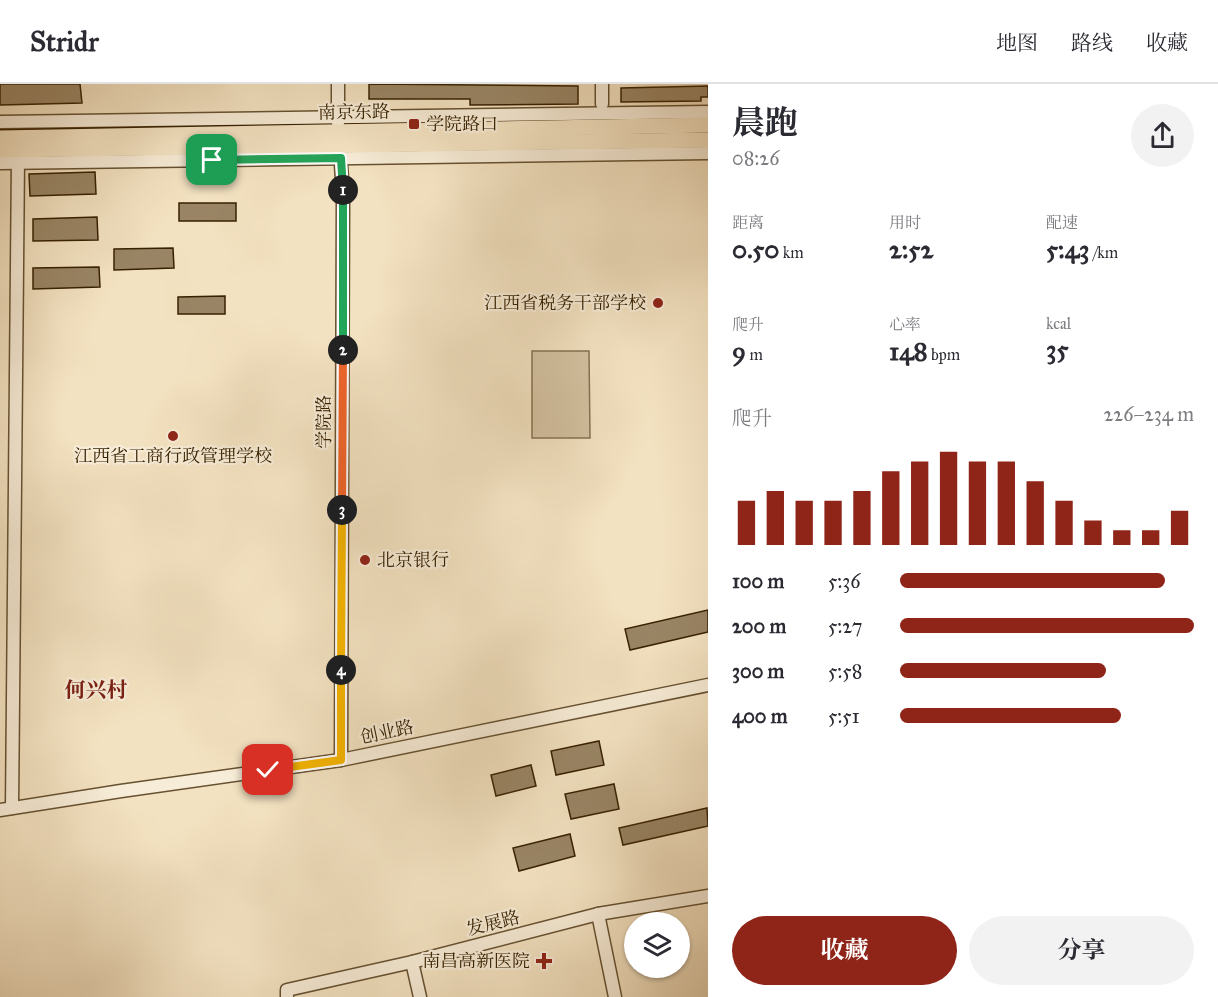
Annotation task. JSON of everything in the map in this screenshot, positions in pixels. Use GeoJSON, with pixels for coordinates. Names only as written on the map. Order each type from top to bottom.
{"type":"FeatureCollection","features":[{"type":"Feature","properties":{"kind":"main road","name":"南京东路"},"geometry":{"type":"LineString","coordinates":[[0,150],[18,156],[339,138],[708,125]]}},
{"type":"Feature","properties":{"kind":"main road","name":"南京东路"},"geometry":{"type":"LineString","coordinates":[[0,138],[708,140]]}},
{"type":"Feature","properties":{"kind":"street","name":"学院路"},"geometry":{"type":"LineString","coordinates":[[338,84],[339,138],[344,194],[341,760]]}},
{"type":"Feature","properties":{"kind":"street"},"geometry":{"type":"LineString","coordinates":[[602,84],[602,104]]}},
{"type":"Feature","properties":{"kind":"street"},"geometry":{"type":"LineString","coordinates":[[339,138],[708,112]]}},
{"type":"Feature","properties":{"kind":"street"},"geometry":{"type":"LineString","coordinates":[[0,122],[708,153]]}},
{"type":"Feature","properties":{"kind":"street"},"geometry":{"type":"LineString","coordinates":[[0,163],[18,156],[6,809]]}},
{"type":"Feature","properties":{"kind":"street","name":"创业路"},"geometry":{"type":"LineString","coordinates":[[6,809],[121,790],[341,760],[708,685]]}},
{"type":"Feature","properties":{"kind":"street","name":"发展路"},"geometry":{"type":"LineString","coordinates":[[287,994],[598,914],[708,896]]}},
{"type":"Feature","properties":{"kind":"street"},"geometry":{"type":"LineString","coordinates":[[598,914],[615,997]]}},
{"type":"Feature","properties":{"kind":"street"},"geometry":{"type":"LineString","coordinates":[[412,962],[420,997]]}},
{"type":"Feature","properties":{"kind":"shaded area"},"geometry":{"type":"Polygon","coordinates":[[[532,351],[589,351],[590,438],[532,438],[532,351]]]}},
{"type":"Feature","properties":{"kind":"building"},"geometry":{"type":"Polygon","coordinates":[[[0,84],[80,84],[82,103],[0,105],[0,84]]]}},
{"type":"Feature","properties":{"kind":"building"},"geometry":{"type":"Polygon","coordinates":[[[369,84],[578,86],[578,104],[470,105],[470,99],[369,99],[369,84]]]}},
{"type":"Feature","properties":{"kind":"building"},"geometry":{"type":"Polygon","coordinates":[[[708,86],[708,97],[701,97],[701,101],[621,102],[621,88],[708,86]]]}},
{"type":"Feature","properties":{"kind":"building"},"geometry":{"type":"Polygon","coordinates":[[[95,172],[96,194],[30,196],[29,174],[95,172]]]}},
{"type":"Feature","properties":{"kind":"building"},"geometry":{"type":"Polygon","coordinates":[[[179,203],[236,203],[236,221],[179,221],[179,203]]]}},
{"type":"Feature","properties":{"kind":"building"},"geometry":{"type":"Polygon","coordinates":[[[97,217],[98,240],[33,241],[33,219],[97,217]]]}},
{"type":"Feature","properties":{"kind":"building"},"geometry":{"type":"Polygon","coordinates":[[[173,248],[174,268],[114,270],[114,249],[173,248]]]}},
{"type":"Feature","properties":{"kind":"building"},"geometry":{"type":"Polygon","coordinates":[[[99,267],[100,287],[33,289],[33,268],[99,267]]]}},
{"type":"Feature","properties":{"kind":"building"},"geometry":{"type":"Polygon","coordinates":[[[225,296],[225,314],[178,314],[178,297],[225,296]]]}},
{"type":"Feature","properties":{"kind":"building"},"geometry":{"type":"Polygon","coordinates":[[[708,610],[708,632],[630,650],[625,629],[708,610]]]}},
{"type":"Feature","properties":{"kind":"building"},"geometry":{"type":"Polygon","coordinates":[[[599,741],[604,765],[556,775],[551,751],[599,741]]]}},
{"type":"Feature","properties":{"kind":"building"},"geometry":{"type":"Polygon","coordinates":[[[531,765],[536,786],[496,796],[491,775],[531,765]]]}},
{"type":"Feature","properties":{"kind":"building"},"geometry":{"type":"Polygon","coordinates":[[[614,784],[619,809],[571,819],[565,794],[614,784]]]}},
{"type":"Feature","properties":{"kind":"building"},"geometry":{"type":"Polygon","coordinates":[[[707,808],[708,826],[623,845],[619,828],[707,808]]]}},
{"type":"Feature","properties":{"kind":"building"},"geometry":{"type":"Polygon","coordinates":[[[570,834],[575,856],[519,871],[513,848],[570,834]]]}},
{"type":"Feature","properties":{"kind":"place","name":"学院路口"},"geometry":{"type":"Point","coordinates":[414,124]}},
{"type":"Feature","properties":{"kind":"place","name":"江西省税务干部学校"},"geometry":{"type":"Point","coordinates":[658,303]}},
{"type":"Feature","properties":{"kind":"place","name":"江西省工商行政管理学校"},"geometry":{"type":"Point","coordinates":[173,436]}},
{"type":"Feature","properties":{"kind":"place","name":"北京银行"},"geometry":{"type":"Point","coordinates":[365,560]}},
{"type":"Feature","properties":{"kind":"place","name":"南昌高新医院"},"geometry":{"type":"Point","coordinates":[544,961]}},
{"type":"Feature","properties":{"kind":"district","name":"何兴村"},"geometry":{"type":"Point","coordinates":[96,690]}},
{"type":"Feature","properties":{"kind":"route"},"geometry":{"type":"LineString","coordinates":[[212,160],[341,158],[344,194],[341,760],[268,770]]}}]}
